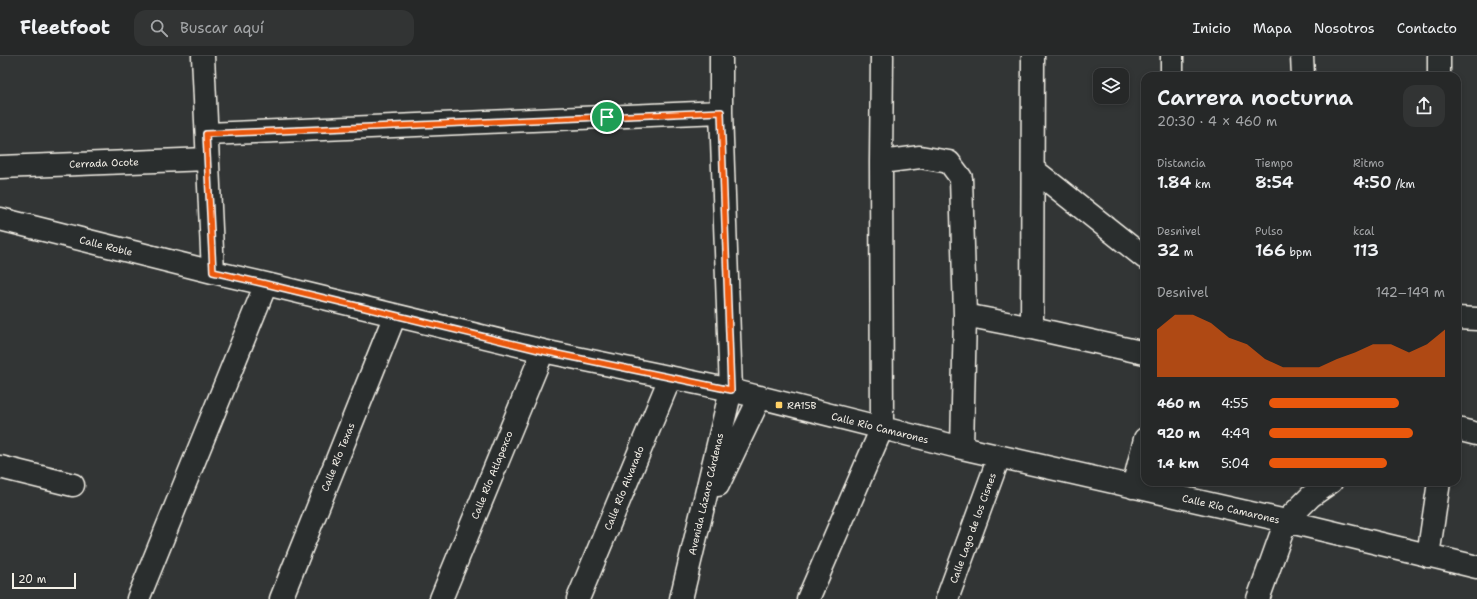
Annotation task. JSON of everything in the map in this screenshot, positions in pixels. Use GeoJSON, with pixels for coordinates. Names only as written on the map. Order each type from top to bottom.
{"type":"FeatureCollection","features":[{"type":"Feature","properties":{"kind":"street"},"geometry":{"type":"LineString","coordinates":[[203,56],[213,272]]}},
{"type":"Feature","properties":{"kind":"street","name":"Avenida Lázaro Cárdenas"},"geometry":{"type":"LineString","coordinates":[[682,599],[731,390],[721,112],[721,56]]}},
{"type":"Feature","properties":{"kind":"street"},"geometry":{"type":"LineString","coordinates":[[808,599],[882,428],[880,162],[882,56]]}},
{"type":"Feature","properties":{"kind":"street"},"geometry":{"type":"LineString","coordinates":[[1032,328],[1033,56]]}},
{"type":"Feature","properties":{"kind":"street"},"geometry":{"type":"LineString","coordinates":[[1172,56],[1172,72]]}},
{"type":"Feature","properties":{"kind":"street"},"geometry":{"type":"LineString","coordinates":[[1302,56],[1303,72]]}},
{"type":"Feature","properties":{"kind":"street"},"geometry":{"type":"LineString","coordinates":[[1439,56],[1439,72]]}},
{"type":"Feature","properties":{"kind":"street"},"geometry":{"type":"LineString","coordinates":[[206,134],[721,112]]}},
{"type":"Feature","properties":{"kind":"street"},"geometry":{"type":"LineString","coordinates":[[880,162],[920,157],[949,162],[961,178],[965,315],[962,448]]}},
{"type":"Feature","properties":{"kind":"street","name":"Cerrada Ocote"},"geometry":{"type":"LineString","coordinates":[[0,167],[208,160]]}},
{"type":"Feature","properties":{"kind":"street"},"geometry":{"type":"LineString","coordinates":[[1033,169],[1141,255]]}},
{"type":"Feature","properties":{"kind":"street","name":"Calle Roble"},"geometry":{"type":"LineString","coordinates":[[0,219],[213,272]]}},
{"type":"Feature","properties":{"kind":"street","name":"Calle Río Camarones"},"geometry":{"type":"LineString","coordinates":[[213,272],[543,351],[731,390],[999,457],[1286,521],[1477,568]]}},
{"type":"Feature","properties":{"kind":"street"},"geometry":{"type":"LineString","coordinates":[[138,599],[266,284]]}},
{"type":"Feature","properties":{"kind":"street","name":"Calle Río Texas"},"geometry":{"type":"LineString","coordinates":[[281,599],[395,315]]}},
{"type":"Feature","properties":{"kind":"street"},"geometry":{"type":"LineString","coordinates":[[965,315],[1141,352]]}},
{"type":"Feature","properties":{"kind":"street"},"geometry":{"type":"LineString","coordinates":[[1461,318],[1477,319]]}},
{"type":"Feature","properties":{"kind":"street","name":"Calle Río Atlapexco"},"geometry":{"type":"LineString","coordinates":[[441,599],[543,351]]}},
{"type":"Feature","properties":{"kind":"street","name":"Calle Río Alvarado"},"geometry":{"type":"LineString","coordinates":[[578,599],[670,378]]}},
{"type":"Feature","properties":{"kind":"street"},"geometry":{"type":"LineString","coordinates":[[700,522],[760,397]]}},
{"type":"Feature","properties":{"kind":"street"},"geometry":{"type":"LineString","coordinates":[[1461,430],[1477,434]]}},
{"type":"Feature","properties":{"kind":"street"},"geometry":{"type":"LineString","coordinates":[[1133,487],[1141,455]]}},
{"type":"Feature","properties":{"kind":"street","name":"Calle Lago de los Cisnes"},"geometry":{"type":"LineString","coordinates":[[947,599],[999,457]]}},
{"type":"Feature","properties":{"kind":"street"},"geometry":{"type":"LineString","coordinates":[[0,467],[72,485]]}},
{"type":"Feature","properties":{"kind":"street"},"geometry":{"type":"LineString","coordinates":[[1258,599],[1286,521],[1311,496],[1325,486]]}},
{"type":"Feature","properties":{"kind":"street"},"geometry":{"type":"LineString","coordinates":[[1428,556],[1438,486]]}},
{"type":"Feature","properties":{"kind":"place","name":"RA15B"},"geometry":{"type":"Point","coordinates":[779,405]}},
{"type":"Feature","properties":{"kind":"route"},"geometry":{"type":"LineString","coordinates":[[721,112],[731,390],[543,351],[213,272],[206,134],[607,117],[721,112]]}}]}
